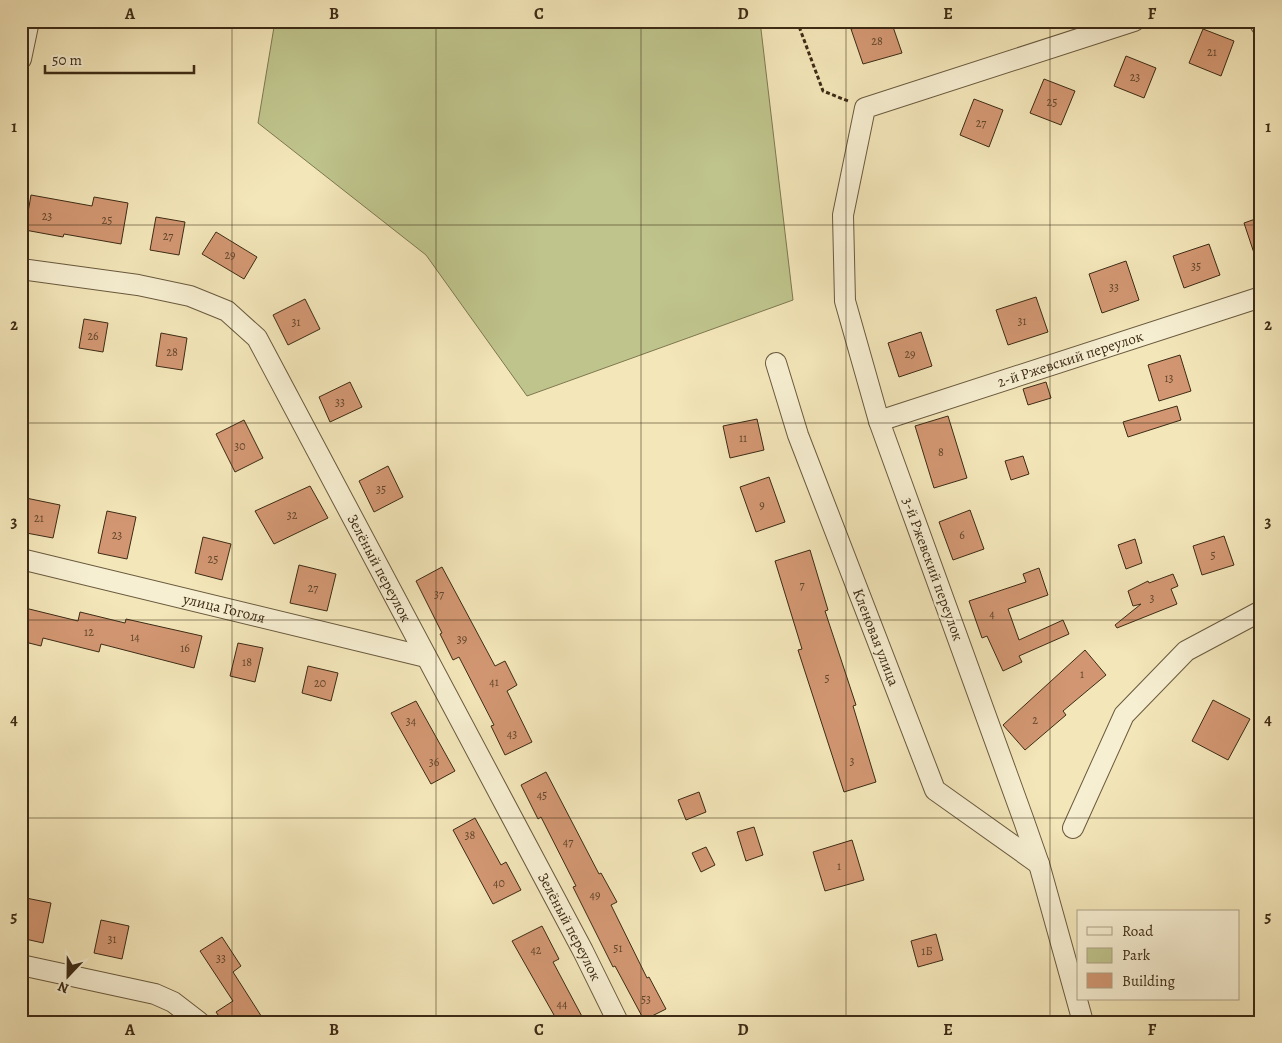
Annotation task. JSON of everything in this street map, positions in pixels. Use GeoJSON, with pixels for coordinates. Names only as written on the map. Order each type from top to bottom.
{"type":"FeatureCollection","features":[{"type":"Feature","properties":{"kind":"street"},"geometry":{"type":"LineString","coordinates":[[21,59],[29,21]]}},
{"type":"Feature","properties":{"kind":"street"},"geometry":{"type":"LineString","coordinates":[[865,108],[1134,21]]}},
{"type":"Feature","properties":{"kind":"street"},"geometry":{"type":"LineString","coordinates":[[1259,21],[1261,25]]}},
{"type":"Feature","properties":{"kind":"street","name":"3-й Ржевский переулок"},"geometry":{"type":"LineString","coordinates":[[865,108],[843,215],[845,301],[879,421],[1039,864],[1083,1022]]}},
{"type":"Feature","properties":{"kind":"street","name":"Зелёный переулок"},"geometry":{"type":"LineString","coordinates":[[21,269],[138,285],[190,296],[209,302],[243,323],[258,338],[583,951],[618,1022]]}},
{"type":"Feature","properties":{"kind":"street","name":"2-й Ржевский переулок"},"geometry":{"type":"LineString","coordinates":[[879,421],[1261,297]]}},
{"type":"Feature","properties":{"kind":"street","name":"Кленовая улица"},"geometry":{"type":"LineString","coordinates":[[776,364],[798,435],[935,790],[1039,864]]}},
{"type":"Feature","properties":{"kind":"street","name":"улица Гоголя"},"geometry":{"type":"LineString","coordinates":[[21,559],[426,658]]}},
{"type":"Feature","properties":{"kind":"street"},"geometry":{"type":"LineString","coordinates":[[1073,828],[1124,715],[1186,651],[1261,611]]}},
{"type":"Feature","properties":{"kind":"street"},"geometry":{"type":"LineString","coordinates":[[21,965],[155,994],[188,1011],[199,1022]]}},
{"type":"Feature","properties":{"kind":"path"},"geometry":{"type":"LineString","coordinates":[[796,21],[822,91],[865,108]]}},
{"type":"Feature","properties":{"kind":"green space"},"geometry":{"type":"Polygon","coordinates":[[[275,21],[760,21],[793,300],[527,396],[426,255],[258,123],[275,21]]]}},
{"type":"Feature","properties":{"kind":"building"},"geometry":{"type":"Polygon","coordinates":[[[891,21],[902,53],[863,64],[851,29],[891,21]]]}},
{"type":"Feature","properties":{"kind":"building"},"geometry":{"type":"Polygon","coordinates":[[[1203,29],[1234,41],[1221,76],[1189,63],[1203,29]]]}},
{"type":"Feature","properties":{"kind":"building"},"geometry":{"type":"Polygon","coordinates":[[[1126,56],[1156,68],[1144,98],[1114,86],[1126,56]]]}},
{"type":"Feature","properties":{"kind":"building"},"geometry":{"type":"Polygon","coordinates":[[[1044,79],[1075,91],[1061,125],[1030,113],[1044,79]]]}},
{"type":"Feature","properties":{"kind":"building"},"geometry":{"type":"Polygon","coordinates":[[[974,99],[1003,110],[989,147],[960,135],[974,99]]]}},
{"type":"Feature","properties":{"kind":"building"},"geometry":{"type":"Polygon","coordinates":[[[31,195],[92,206],[94,197],[128,203],[121,244],[64,234],[63,237],[25,230],[31,195]]]}},
{"type":"Feature","properties":{"kind":"building"},"geometry":{"type":"Polygon","coordinates":[[[156,217],[185,222],[179,255],[150,250],[156,217]]]}},
{"type":"Feature","properties":{"kind":"building"},"geometry":{"type":"Polygon","coordinates":[[[1261,217],[1261,265],[1258,265],[1244,223],[1261,217]]]}},
{"type":"Feature","properties":{"kind":"building"},"geometry":{"type":"Polygon","coordinates":[[[216,232],[257,257],[244,279],[202,254],[216,232]]]}},
{"type":"Feature","properties":{"kind":"building"},"geometry":{"type":"Polygon","coordinates":[[[1209,244],[1220,275],[1184,288],[1173,256],[1209,244]]]}},
{"type":"Feature","properties":{"kind":"building"},"geometry":{"type":"Polygon","coordinates":[[[1126,261],[1139,300],[1102,313],[1089,274],[1126,261]]]}},
{"type":"Feature","properties":{"kind":"building"},"geometry":{"type":"Polygon","coordinates":[[[1036,297],[1048,332],[1008,345],[996,310],[1036,297]]]}},
{"type":"Feature","properties":{"kind":"building"},"geometry":{"type":"Polygon","coordinates":[[[305,299],[320,329],[288,345],[273,315],[305,299]]]}},
{"type":"Feature","properties":{"kind":"building"},"geometry":{"type":"Polygon","coordinates":[[[84,319],[108,323],[103,352],[79,348],[84,319]]]}},
{"type":"Feature","properties":{"kind":"building"},"geometry":{"type":"Polygon","coordinates":[[[921,332],[932,366],[899,377],[888,343],[921,332]]]}},
{"type":"Feature","properties":{"kind":"building"},"geometry":{"type":"Polygon","coordinates":[[[161,333],[187,338],[182,370],[156,366],[161,333]]]}},
{"type":"Feature","properties":{"kind":"building"},"geometry":{"type":"Polygon","coordinates":[[[1180,355],[1191,391],[1159,401],[1148,365],[1180,355]]]}},
{"type":"Feature","properties":{"kind":"building"},"geometry":{"type":"Polygon","coordinates":[[[350,382],[362,407],[330,422],[319,397],[350,382]]]}},
{"type":"Feature","properties":{"kind":"building"},"geometry":{"type":"Polygon","coordinates":[[[1046,382],[1051,398],[1028,405],[1023,389],[1046,382]]]}},
{"type":"Feature","properties":{"kind":"building"},"geometry":{"type":"Polygon","coordinates":[[[1177,406],[1181,420],[1128,437],[1123,422],[1177,406]]]}},
{"type":"Feature","properties":{"kind":"building"},"geometry":{"type":"Polygon","coordinates":[[[948,416],[967,478],[934,488],[915,426],[948,416]]]}},
{"type":"Feature","properties":{"kind":"building"},"geometry":{"type":"Polygon","coordinates":[[[757,419],[764,450],[730,458],[723,426],[757,419]]]}},
{"type":"Feature","properties":{"kind":"building"},"geometry":{"type":"Polygon","coordinates":[[[244,420],[263,458],[235,472],[216,434],[244,420]]]}},
{"type":"Feature","properties":{"kind":"building"},"geometry":{"type":"Polygon","coordinates":[[[1023,456],[1029,474],[1011,480],[1005,461],[1023,456]]]}},
{"type":"Feature","properties":{"kind":"building"},"geometry":{"type":"Polygon","coordinates":[[[388,466],[403,497],[374,512],[359,481],[388,466]]]}},
{"type":"Feature","properties":{"kind":"building"},"geometry":{"type":"Polygon","coordinates":[[[769,477],[785,522],[756,532],[740,487],[769,477]]]}},
{"type":"Feature","properties":{"kind":"building"},"geometry":{"type":"Polygon","coordinates":[[[310,486],[328,518],[274,544],[255,511],[310,486]]]}},
{"type":"Feature","properties":{"kind":"building"},"geometry":{"type":"Polygon","coordinates":[[[21,497],[60,505],[53,538],[21,532],[21,497]]]}},
{"type":"Feature","properties":{"kind":"building"},"geometry":{"type":"Polygon","coordinates":[[[970,510],[984,549],[953,560],[939,522],[970,510]]]}},
{"type":"Feature","properties":{"kind":"building"},"geometry":{"type":"Polygon","coordinates":[[[107,511],[136,517],[127,559],[98,553],[107,511]]]}},
{"type":"Feature","properties":{"kind":"building"},"geometry":{"type":"Polygon","coordinates":[[[1224,536],[1234,565],[1202,575],[1193,546],[1224,536]]]}},
{"type":"Feature","properties":{"kind":"building"},"geometry":{"type":"Polygon","coordinates":[[[203,537],[231,544],[222,580],[195,573],[203,537]]]}},
{"type":"Feature","properties":{"kind":"building"},"geometry":{"type":"Polygon","coordinates":[[[1135,539],[1142,563],[1126,569],[1118,545],[1135,539]]]}},
{"type":"Feature","properties":{"kind":"building"},"geometry":{"type":"Polygon","coordinates":[[[810,550],[828,610],[825,611],[856,705],[853,706],[876,782],[844,792],[798,650],[802,649],[775,561],[810,550]]]}},
{"type":"Feature","properties":{"kind":"building"},"geometry":{"type":"Polygon","coordinates":[[[299,565],[336,574],[327,611],[290,603],[299,565]]]}},
{"type":"Feature","properties":{"kind":"building"},"geometry":{"type":"Polygon","coordinates":[[[442,567],[495,666],[505,661],[517,685],[507,691],[532,742],[505,755],[491,726],[494,725],[459,657],[453,660],[416,581],[442,567]]]}},
{"type":"Feature","properties":{"kind":"building"},"geometry":{"type":"Polygon","coordinates":[[[1039,568],[1048,595],[1008,609],[1019,640],[1063,620],[1069,634],[1019,656],[1022,662],[1003,671],[987,636],[982,638],[969,601],[1026,582],[1023,574],[1039,568]]]}},
{"type":"Feature","properties":{"kind":"building"},"geometry":{"type":"Polygon","coordinates":[[[1173,574],[1178,586],[1171,589],[1177,604],[1117,628],[1115,625],[1141,604],[1133,606],[1128,591],[1148,581],[1149,583],[1173,574]]]}},
{"type":"Feature","properties":{"kind":"building"},"geometry":{"type":"Polygon","coordinates":[[[21,607],[78,621],[80,612],[125,623],[126,619],[202,636],[194,668],[101,644],[99,652],[43,638],[41,646],[21,641],[21,607]]]}},
{"type":"Feature","properties":{"kind":"building"},"geometry":{"type":"Polygon","coordinates":[[[238,643],[263,648],[255,682],[230,676],[238,643]]]}},
{"type":"Feature","properties":{"kind":"building"},"geometry":{"type":"Polygon","coordinates":[[[1085,650],[1106,675],[1063,711],[1066,715],[1025,750],[1003,725],[1085,650]]]}},
{"type":"Feature","properties":{"kind":"building"},"geometry":{"type":"Polygon","coordinates":[[[308,666],[338,673],[331,701],[302,693],[308,666]]]}},
{"type":"Feature","properties":{"kind":"building"},"geometry":{"type":"Polygon","coordinates":[[[1213,700],[1250,719],[1228,760],[1192,741],[1213,700]]]}},
{"type":"Feature","properties":{"kind":"building"},"geometry":{"type":"Polygon","coordinates":[[[416,701],[455,771],[431,784],[391,713],[416,701]]]}},
{"type":"Feature","properties":{"kind":"building"},"geometry":{"type":"Polygon","coordinates":[[[546,772],[599,874],[601,873],[617,902],[611,905],[647,978],[649,977],[666,1009],[644,1020],[615,966],[613,967],[573,887],[576,886],[541,817],[538,819],[521,785],[546,772]]]}},
{"type":"Feature","properties":{"kind":"building"},"geometry":{"type":"Polygon","coordinates":[[[699,792],[706,812],[686,820],[678,800],[699,792]]]}},
{"type":"Feature","properties":{"kind":"building"},"geometry":{"type":"Polygon","coordinates":[[[475,818],[501,865],[506,862],[521,890],[493,904],[453,830],[475,818]]]}},
{"type":"Feature","properties":{"kind":"building"},"geometry":{"type":"Polygon","coordinates":[[[754,827],[763,855],[746,861],[737,832],[754,827]]]}},
{"type":"Feature","properties":{"kind":"building"},"geometry":{"type":"Polygon","coordinates":[[[852,840],[864,880],[825,891],[813,852],[852,840]]]}},
{"type":"Feature","properties":{"kind":"building"},"geometry":{"type":"Polygon","coordinates":[[[706,847],[715,865],[701,872],[692,853],[706,847]]]}},
{"type":"Feature","properties":{"kind":"building"},"geometry":{"type":"Polygon","coordinates":[[[21,897],[51,903],[43,943],[21,938],[21,897]]]}},
{"type":"Feature","properties":{"kind":"building"},"geometry":{"type":"Polygon","coordinates":[[[101,920],[129,926],[122,959],[94,953],[101,920]]]}},
{"type":"Feature","properties":{"kind":"building"},"geometry":{"type":"Polygon","coordinates":[[[542,926],[559,959],[553,962],[585,1022],[558,1022],[512,941],[542,926]]]}},
{"type":"Feature","properties":{"kind":"building"},"geometry":{"type":"Polygon","coordinates":[[[936,934],[943,960],[918,967],[911,941],[936,934]]]}},
{"type":"Feature","properties":{"kind":"building"},"geometry":{"type":"Polygon","coordinates":[[[222,937],[241,966],[233,972],[265,1022],[223,1022],[216,1012],[233,1001],[200,951],[222,937]]]}}]}
